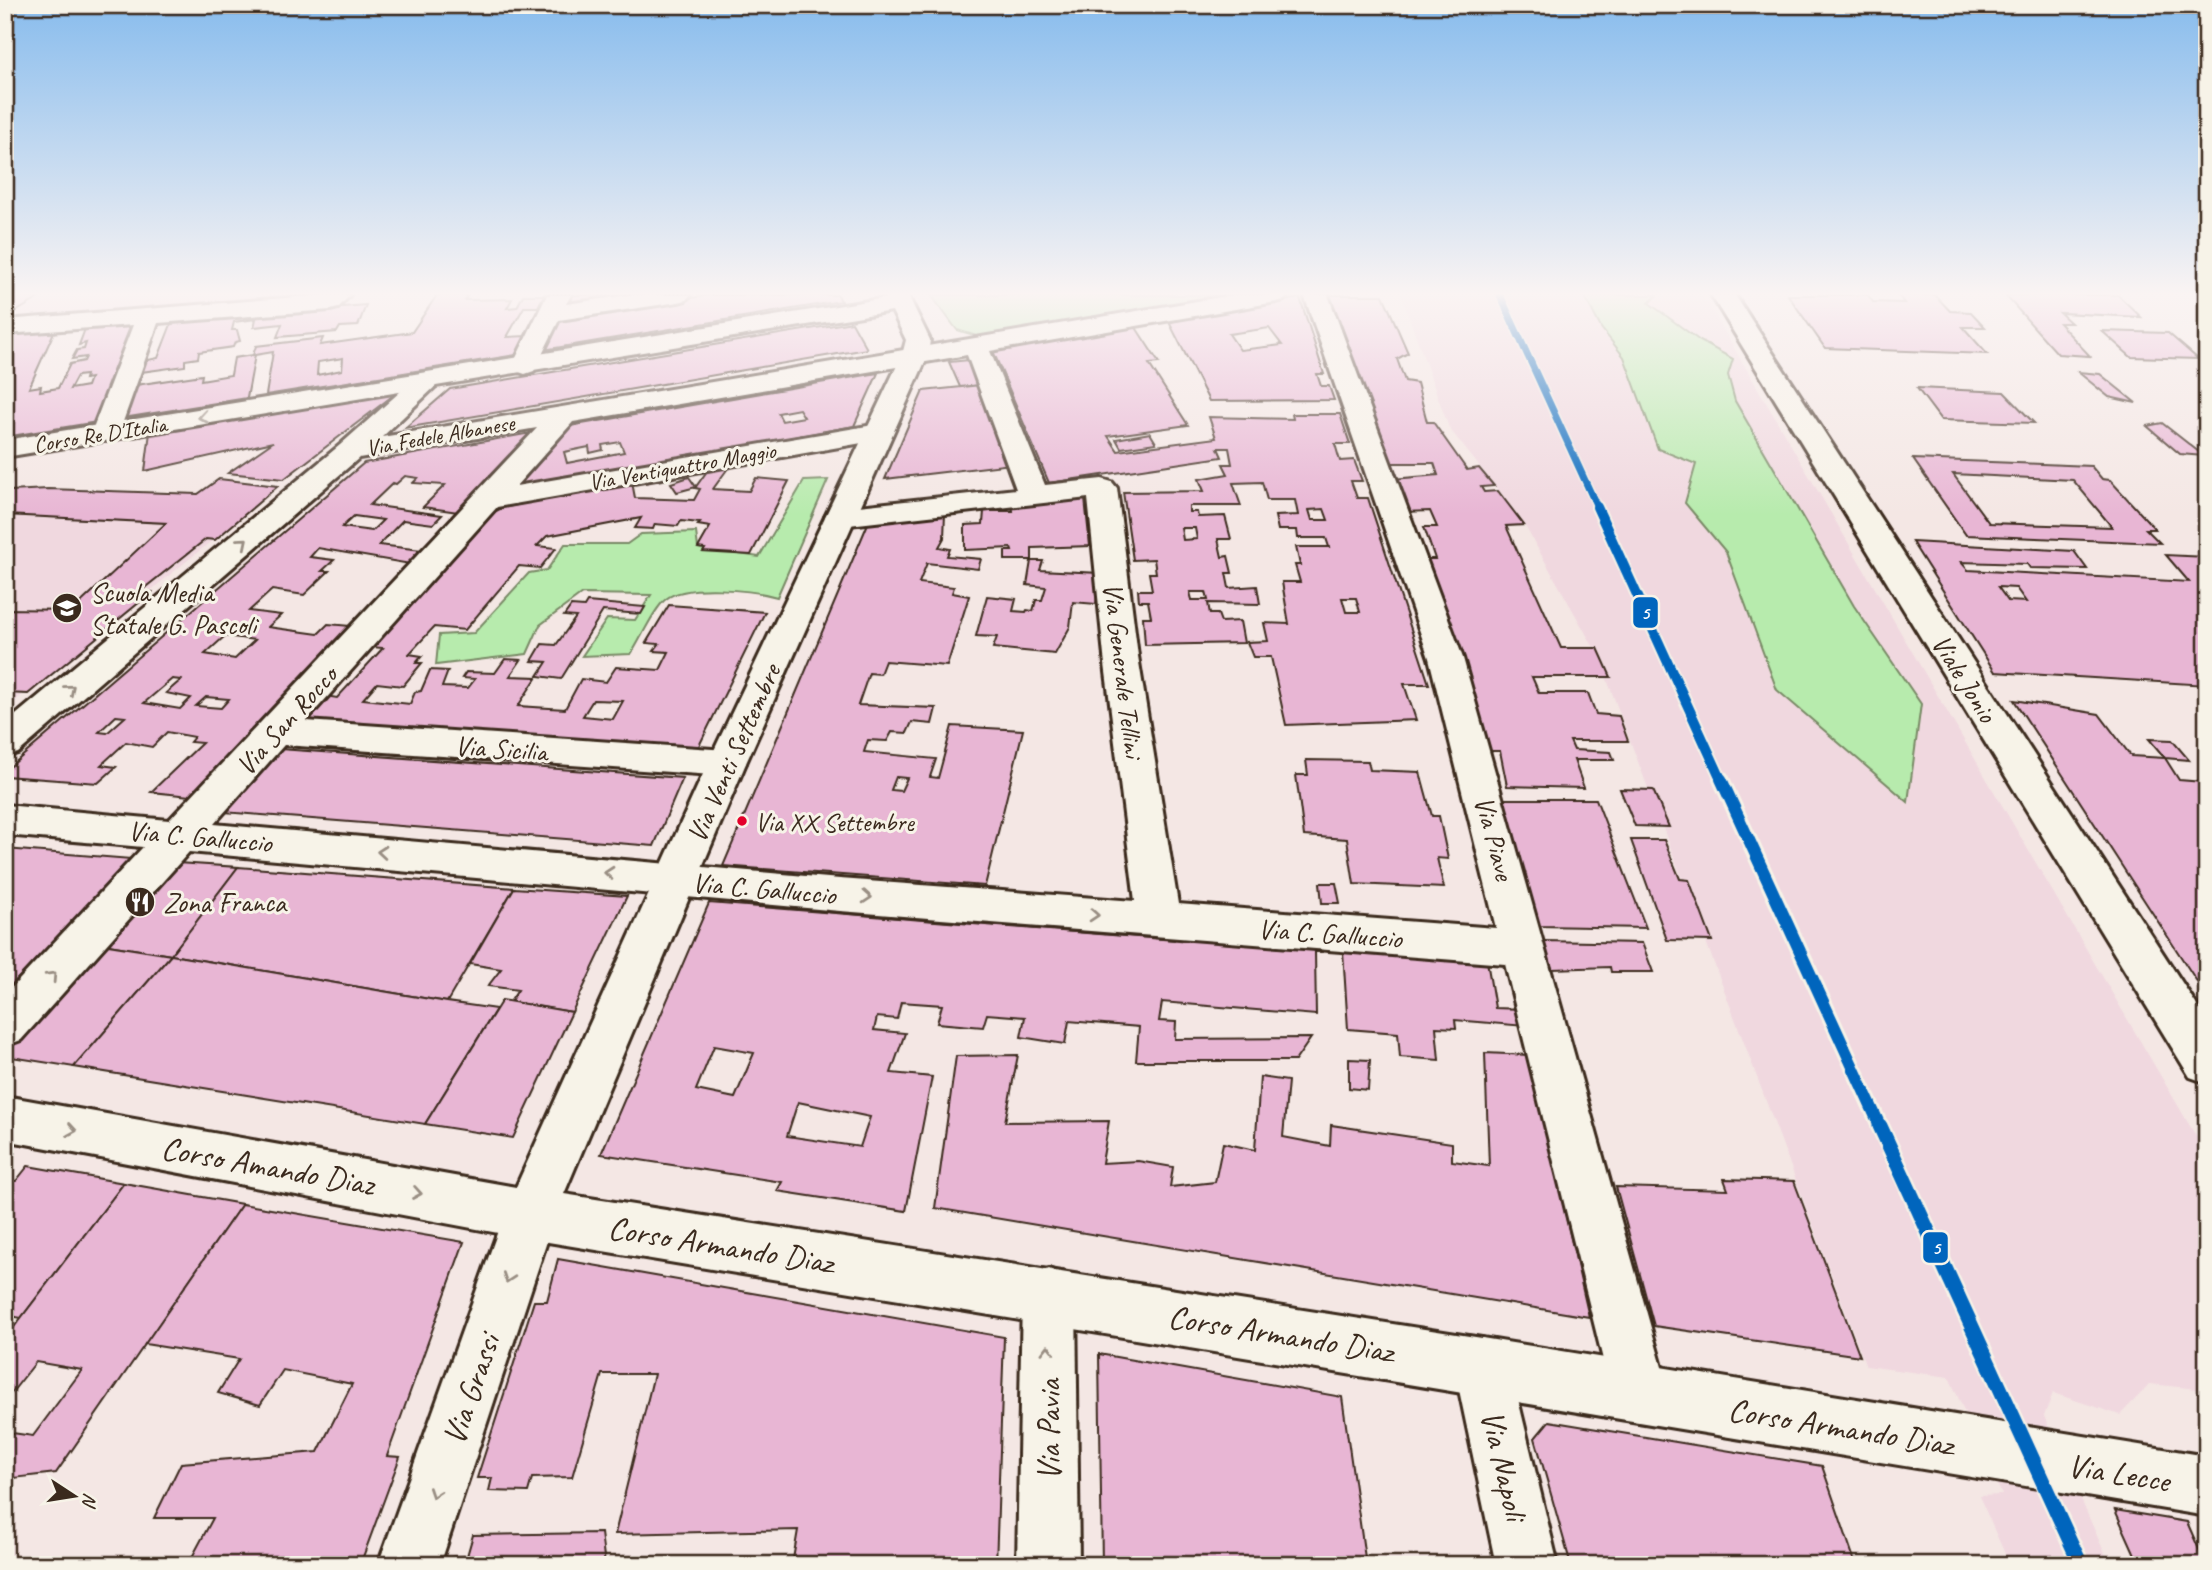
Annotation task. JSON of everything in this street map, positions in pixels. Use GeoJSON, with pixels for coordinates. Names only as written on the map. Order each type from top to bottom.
{"type":"FeatureCollection","features":[{"type":"Feature","properties":{"kind":"street"},"geometry":{"type":"LineString","coordinates":[[105,433],[129,368]]}},
{"type":"Feature","properties":{"kind":"street","name":"Corso Re D'Italia"},"geometry":{"type":"LineString","coordinates":[[5,449],[511,368]]}},
{"type":"Feature","properties":{"kind":"street","name":"Via Fedele Albanese"},"geometry":{"type":"LineString","coordinates":[[350,451],[835,368]]}},
{"type":"Feature","properties":{"kind":"street","name":"Via Venti Settembre"},"geometry":{"type":"LineString","coordinates":[[530,1213],[727,763],[909,368]]}},
{"type":"Feature","properties":{"kind":"street"},"geometry":{"type":"LineString","coordinates":[[840,517],[1034,496],[985,368]]}},
{"type":"Feature","properties":{"kind":"street","name":"Via Piave"},"geometry":{"type":"LineString","coordinates":[[1342,368],[1446,658],[1640,1392]]}},
{"type":"Feature","properties":{"kind":"street","name":"Viale Jonio"},"geometry":{"type":"LineString","coordinates":[[1769,368],[2207,1062]]}},
{"type":"Feature","properties":{"kind":"street"},"geometry":{"type":"LineString","coordinates":[[9,736],[350,451],[427,382]]}},
{"type":"Feature","properties":{"kind":"street","name":"Via San Rocco"},"geometry":{"type":"LineString","coordinates":[[5,1026],[566,413]]}},
{"type":"Feature","properties":{"kind":"street","name":"Via Ventiquattro Maggio"},"geometry":{"type":"LineString","coordinates":[[485,500],[879,432]]}},
{"type":"Feature","properties":{"kind":"street","name":"Via Generale Tellini"},"geometry":{"type":"LineString","coordinates":[[1034,496],[1102,488],[1121,656],[1159,920]]}},
{"type":"Feature","properties":{"kind":"street","name":"Via Sicilia"},"geometry":{"type":"LineString","coordinates":[[275,732],[727,763]]}},
{"type":"Feature","properties":{"kind":"street","name":"Via C. Galluccio"},"geometry":{"type":"LineString","coordinates":[[5,820],[677,880],[1524,948]]}},
{"type":"Feature","properties":{"kind":"street","name":"Corso Amando Diaz"},"geometry":{"type":"LineString","coordinates":[[5,1118],[530,1213]]}},
{"type":"Feature","properties":{"kind":"street","name":"Corso Armando Diaz"},"geometry":{"type":"LineString","coordinates":[[530,1213],[2032,1457]]}},
{"type":"Feature","properties":{"kind":"street","name":"Via Grassi"},"geometry":{"type":"LineString","coordinates":[[409,1565],[530,1213]]}},
{"type":"Feature","properties":{"kind":"street","name":"Via Pavia"},"geometry":{"type":"LineString","coordinates":[[1048,1565],[1049,1296]]}},
{"type":"Feature","properties":{"kind":"street","name":"Via Napoli"},"geometry":{"type":"LineString","coordinates":[[1482,1366],[1527,1565]]}},
{"type":"Feature","properties":{"kind":"street","name":"Via Lecce"},"geometry":{"type":"LineString","coordinates":[[2032,1457],[2207,1486]]}},
{"type":"Feature","properties":{"kind":"shaded area"},"geometry":{"type":"Polygon","coordinates":[[[1427,368],[1746,368],[2207,1155],[2207,1390],[2150,1384],[2120,1415],[2053,1393],[2044,1416],[2110,1565],[2010,1565],[1979,1496],[2002,1495],[1949,1377],[1866,1366],[1597,653],[1521,519],[1449,428],[1427,368]]]}},
{"type":"Feature","properties":{"kind":"shaded area","name":"Scuola Media Statale G. Pascoli"},"geometry":{"type":"Polygon","coordinates":[[[196,494],[263,499],[5,709],[5,499],[179,507],[196,494]]]}},
{"type":"Feature","properties":{"kind":"green space"},"geometry":{"type":"Polygon","coordinates":[[[1628,368],[1730,368],[1728,375],[1735,401],[1854,606],[1921,704],[1908,802],[1777,690],[1726,552],[1685,503],[1696,464],[1658,449],[1628,368]]]}},
{"type":"Feature","properties":{"kind":"green space"},"geometry":{"type":"Polygon","coordinates":[[[828,480],[777,597],[720,589],[676,594],[661,603],[631,654],[582,656],[607,619],[635,620],[651,595],[582,594],[540,625],[527,654],[436,665],[439,635],[474,633],[529,573],[547,570],[565,544],[627,544],[641,534],[696,532],[698,548],[759,557],[804,481],[828,480]]]}},
{"type":"Feature","properties":{"kind":"building"},"geometry":{"type":"Polygon","coordinates":[[[5,368],[38,368],[29,388],[41,386],[40,391],[58,388],[68,368],[118,368],[97,422],[5,437],[5,368]],[[86,375],[77,376],[70,389],[87,386],[90,378],[85,379],[86,375]]]}},
{"type":"Feature","properties":{"kind":"building"},"geometry":{"type":"Polygon","coordinates":[[[142,368],[168,368],[141,372],[142,368]]]}},
{"type":"Feature","properties":{"kind":"building"},"geometry":{"type":"Polygon","coordinates":[[[232,368],[253,368],[247,398],[123,418],[136,385],[202,375],[201,380],[231,375],[232,368]]]}},
{"type":"Feature","properties":{"kind":"building"},"geometry":{"type":"Polygon","coordinates":[[[270,368],[318,368],[317,375],[342,368],[433,368],[266,395],[270,368]]]}},
{"type":"Feature","properties":{"kind":"building"},"geometry":{"type":"Polygon","coordinates":[[[574,368],[754,368],[405,428],[450,389],[574,368]]]}},
{"type":"Feature","properties":{"kind":"building"},"geometry":{"type":"Polygon","coordinates":[[[952,368],[972,368],[979,385],[960,387],[952,368]]]}},
{"type":"Feature","properties":{"kind":"building"},"geometry":{"type":"Polygon","coordinates":[[[1000,368],[1152,368],[1188,425],[1108,436],[1118,451],[1216,438],[1209,417],[1293,419],[1292,414],[1340,414],[1350,444],[1335,444],[1340,461],[1354,460],[1362,481],[1351,481],[1357,498],[1368,498],[1429,684],[1404,684],[1416,720],[1286,725],[1271,657],[1253,657],[1247,642],[1268,641],[1264,623],[1289,624],[1282,582],[1300,582],[1295,565],[1300,565],[1296,547],[1329,547],[1326,538],[1298,538],[1297,530],[1278,530],[1275,516],[1298,515],[1295,500],[1267,500],[1262,482],[1233,483],[1241,506],[1189,506],[1189,512],[1197,512],[1198,517],[1225,516],[1231,539],[1218,539],[1222,557],[1228,556],[1232,573],[1226,573],[1229,588],[1257,586],[1260,604],[1208,603],[1210,614],[1218,614],[1221,622],[1240,621],[1244,643],[1145,645],[1143,617],[1151,617],[1148,601],[1139,601],[1138,590],[1152,590],[1149,573],[1156,573],[1154,559],[1133,560],[1123,492],[1204,491],[1199,479],[1228,474],[1223,464],[1232,464],[1229,448],[1218,448],[1222,457],[1049,483],[1000,368]],[[1324,509],[1309,510],[1312,520],[1328,520],[1324,509]],[[1181,528],[1183,540],[1197,539],[1195,528],[1181,528]],[[1190,592],[1192,600],[1208,600],[1206,592],[1190,592]],[[1342,598],[1346,612],[1360,612],[1356,598],[1342,598]]]}},
{"type":"Feature","properties":{"kind":"building"},"geometry":{"type":"Polygon","coordinates":[[[1192,368],[1322,368],[1324,374],[1317,374],[1321,386],[1329,386],[1334,400],[1209,401],[1192,368]]]}},
{"type":"Feature","properties":{"kind":"building"},"geometry":{"type":"Polygon","coordinates":[[[1353,368],[1400,368],[1405,381],[1417,383],[1427,422],[1433,422],[1467,470],[1479,468],[1494,486],[1481,487],[1484,492],[1498,491],[1524,525],[1506,526],[1561,648],[1598,648],[1611,677],[1532,677],[1539,693],[1588,693],[1596,714],[1619,716],[1628,741],[1570,741],[1574,750],[1611,752],[1614,760],[1574,760],[1584,788],[1507,786],[1500,751],[1485,751],[1421,559],[1435,559],[1424,527],[1437,527],[1430,511],[1404,512],[1393,479],[1438,475],[1434,463],[1390,463],[1353,368]]]}},
{"type":"Feature","properties":{"kind":"building"},"geometry":{"type":"Polygon","coordinates":[[[2078,372],[2100,374],[2136,403],[2109,397],[2078,372]]]}},
{"type":"Feature","properties":{"kind":"building"},"geometry":{"type":"Polygon","coordinates":[[[878,373],[854,426],[513,488],[570,426],[878,373]],[[799,409],[778,413],[782,421],[804,417],[799,409]],[[620,442],[602,445],[603,450],[590,453],[589,447],[564,452],[567,463],[624,452],[620,442]]]}},
{"type":"Feature","properties":{"kind":"building"},"geometry":{"type":"Polygon","coordinates":[[[981,385],[1012,464],[885,479],[923,391],[981,385]]]}},
{"type":"Feature","properties":{"kind":"building"},"geometry":{"type":"Polygon","coordinates":[[[1917,388],[2004,392],[2034,423],[1941,420],[1917,388]]]}},
{"type":"Feature","properties":{"kind":"building"},"geometry":{"type":"Polygon","coordinates":[[[395,394],[284,479],[228,473],[273,442],[145,471],[150,432],[395,394]]]}},
{"type":"Feature","properties":{"kind":"building"},"geometry":{"type":"Polygon","coordinates":[[[2162,423],[2204,456],[2180,454],[2147,426],[2162,423]]]}},
{"type":"Feature","properties":{"kind":"building"},"geometry":{"type":"Polygon","coordinates":[[[531,433],[458,512],[423,507],[445,485],[413,483],[418,478],[405,476],[396,484],[393,483],[370,505],[442,515],[433,524],[403,520],[379,545],[422,550],[410,564],[318,548],[310,557],[334,560],[322,571],[329,571],[304,595],[272,590],[249,611],[281,615],[268,627],[318,634],[328,624],[351,626],[190,796],[151,792],[202,743],[190,742],[194,737],[167,732],[152,747],[126,742],[101,765],[116,767],[98,783],[5,776],[5,771],[364,463],[531,433]],[[354,516],[342,527],[372,531],[383,520],[354,516]],[[225,636],[205,654],[235,659],[255,640],[225,636]],[[172,679],[144,703],[180,709],[191,698],[166,693],[181,680],[172,679]],[[206,697],[196,706],[221,708],[229,699],[206,697]],[[116,716],[99,732],[107,733],[125,717],[116,716]]]}},
{"type":"Feature","properties":{"kind":"building"},"geometry":{"type":"Polygon","coordinates":[[[1150,433],[1156,443],[1121,448],[1116,439],[1150,433]]]}},
{"type":"Feature","properties":{"kind":"building"},"geometry":{"type":"Polygon","coordinates":[[[1913,459],[2091,466],[2102,479],[2110,480],[2155,529],[2146,529],[2160,543],[1966,535],[1913,459]],[[1953,474],[1989,523],[2112,527],[2073,480],[1953,474]]]}},
{"type":"Feature","properties":{"kind":"building"},"geometry":{"type":"Polygon","coordinates":[[[731,464],[713,489],[749,491],[756,478],[789,481],[751,555],[703,552],[705,549],[698,548],[710,527],[681,521],[678,526],[655,524],[653,529],[635,528],[641,518],[547,536],[537,546],[556,548],[540,568],[519,566],[465,630],[434,627],[409,654],[422,656],[416,663],[422,663],[403,686],[377,683],[363,699],[410,704],[415,692],[421,691],[430,670],[448,671],[442,687],[468,688],[475,679],[462,678],[466,672],[495,673],[505,659],[521,660],[510,676],[537,677],[518,706],[565,709],[581,679],[606,682],[616,667],[660,670],[669,652],[654,651],[659,644],[646,643],[669,605],[765,612],[698,748],[306,720],[326,696],[337,698],[383,648],[371,647],[494,512],[502,508],[632,482],[635,498],[694,500],[700,489],[695,488],[710,467],[731,464]],[[593,700],[583,716],[613,719],[623,701],[593,700]]]}},
{"type":"Feature","properties":{"kind":"building"},"geometry":{"type":"Polygon","coordinates":[[[689,477],[696,487],[677,492],[671,483],[689,477]]]}},
{"type":"Feature","properties":{"kind":"building"},"geometry":{"type":"Polygon","coordinates":[[[219,479],[278,486],[215,540],[206,539],[142,590],[152,592],[28,694],[5,693],[5,609],[73,610],[166,523],[5,515],[5,495],[10,491],[48,489],[198,494],[219,479]]]}},
{"type":"Feature","properties":{"kind":"building"},"geometry":{"type":"Polygon","coordinates":[[[1079,496],[1085,499],[1090,546],[1032,548],[1032,560],[1005,560],[1005,551],[1012,551],[1011,548],[965,550],[965,525],[983,524],[984,511],[1013,511],[1012,505],[1079,496]]]}},
{"type":"Feature","properties":{"kind":"building"},"geometry":{"type":"Polygon","coordinates":[[[945,513],[944,538],[939,547],[950,549],[947,556],[981,559],[978,569],[927,563],[919,583],[954,587],[952,593],[969,596],[947,666],[885,661],[880,674],[869,673],[858,705],[936,708],[932,724],[912,722],[907,733],[892,732],[887,741],[868,740],[864,752],[936,759],[930,777],[938,778],[952,726],[1023,730],[985,886],[723,866],[869,521],[945,513]],[[896,777],[891,790],[901,791],[907,778],[896,777]]]}},
{"type":"Feature","properties":{"kind":"building"},"geometry":{"type":"Polygon","coordinates":[[[1912,542],[2074,551],[2087,569],[2030,568],[2027,564],[1961,562],[1968,570],[2189,582],[2166,555],[2207,557],[2207,685],[1995,672],[1912,542]],[[1998,587],[2008,601],[2026,602],[2016,588],[1998,587]]]}},
{"type":"Feature","properties":{"kind":"building"},"geometry":{"type":"Polygon","coordinates":[[[1031,561],[1043,561],[1040,570],[1100,573],[1096,604],[1073,602],[1070,627],[1055,654],[993,648],[997,637],[976,636],[987,596],[1016,599],[1013,611],[1026,612],[1033,611],[1036,600],[1042,600],[1046,587],[1027,585],[1031,561]]]}},
{"type":"Feature","properties":{"kind":"building"},"geometry":{"type":"Polygon","coordinates":[[[587,602],[645,607],[641,614],[603,611],[561,679],[538,676],[547,662],[532,661],[542,644],[556,645],[576,617],[564,616],[571,606],[584,607],[587,602]]]}},
{"type":"Feature","properties":{"kind":"building"},"geometry":{"type":"Polygon","coordinates":[[[2014,700],[2099,714],[2131,756],[2165,758],[2179,780],[2203,782],[2207,786],[2207,797],[2200,796],[2207,805],[2207,997],[2014,700]]]}},
{"type":"Feature","properties":{"kind":"building"},"geometry":{"type":"Polygon","coordinates":[[[2149,739],[2172,740],[2189,760],[2165,758],[2149,739]]]}},
{"type":"Feature","properties":{"kind":"building"},"geometry":{"type":"Polygon","coordinates":[[[280,749],[683,778],[654,846],[223,812],[280,749]]]}},
{"type":"Feature","properties":{"kind":"building"},"geometry":{"type":"Polygon","coordinates":[[[1306,760],[1368,761],[1370,770],[1420,772],[1432,816],[1439,816],[1448,859],[1437,858],[1444,888],[1354,884],[1347,839],[1304,836],[1296,775],[1308,775],[1306,760]]]}},
{"type":"Feature","properties":{"kind":"building"},"geometry":{"type":"Polygon","coordinates":[[[1620,789],[1653,790],[1669,827],[1635,826],[1620,789]]]}},
{"type":"Feature","properties":{"kind":"building"},"geometry":{"type":"Polygon","coordinates":[[[1501,799],[1596,799],[1646,928],[1539,926],[1501,799]]]}},
{"type":"Feature","properties":{"kind":"building"},"geometry":{"type":"Polygon","coordinates":[[[1631,840],[1664,840],[1680,879],[1689,880],[1712,941],[1667,940],[1631,840]]]}},
{"type":"Feature","properties":{"kind":"building"},"geometry":{"type":"Polygon","coordinates":[[[5,849],[132,859],[5,992],[5,849]]]}},
{"type":"Feature","properties":{"kind":"building"},"geometry":{"type":"Polygon","coordinates":[[[177,863],[238,867],[171,955],[102,944],[177,863]]]}},
{"type":"Feature","properties":{"kind":"building"},"geometry":{"type":"Polygon","coordinates":[[[238,867],[514,888],[447,1002],[171,955],[238,867]]]}},
{"type":"Feature","properties":{"kind":"building"},"geometry":{"type":"Polygon","coordinates":[[[1320,883],[1336,883],[1340,903],[1322,903],[1320,883]]]}},
{"type":"Feature","properties":{"kind":"building"},"geometry":{"type":"Polygon","coordinates":[[[514,888],[627,896],[572,1012],[510,1002],[518,990],[488,986],[501,969],[470,964],[514,888]]]}},
{"type":"Feature","properties":{"kind":"building"},"geometry":{"type":"Polygon","coordinates":[[[709,903],[1174,940],[1175,933],[1323,944],[1322,952],[1315,952],[1316,1015],[1162,1002],[1159,1021],[1176,1022],[1175,1039],[1311,1038],[1295,1061],[1136,1061],[1139,1027],[1069,1021],[1065,1044],[1021,1037],[1025,1017],[987,1014],[983,1027],[937,1023],[942,1005],[901,1002],[897,1019],[877,1017],[874,1030],[905,1033],[891,1073],[932,1077],[906,1211],[777,1191],[782,1182],[601,1154],[709,903]],[[714,1046],[696,1090],[735,1098],[754,1053],[714,1046]],[[798,1102],[787,1136],[860,1147],[870,1117],[798,1102]]]}},
{"type":"Feature","properties":{"kind":"building"},"geometry":{"type":"Polygon","coordinates":[[[1543,941],[1642,943],[1653,972],[1611,972],[1610,967],[1552,969],[1543,941]]]}},
{"type":"Feature","properties":{"kind":"building"},"geometry":{"type":"Polygon","coordinates":[[[102,944],[171,955],[74,1067],[5,1056],[5,1049],[102,944]]]}},
{"type":"Feature","properties":{"kind":"building"},"geometry":{"type":"Polygon","coordinates":[[[1343,951],[1487,961],[1495,1008],[1522,1009],[1525,1026],[1455,1020],[1456,1028],[1436,1027],[1439,1060],[1400,1057],[1398,1033],[1348,1029],[1343,951]]]}},
{"type":"Feature","properties":{"kind":"building"},"geometry":{"type":"Polygon","coordinates":[[[171,955],[496,1009],[425,1124],[74,1067],[171,955]]]}},
{"type":"Feature","properties":{"kind":"building"},"geometry":{"type":"Polygon","coordinates":[[[502,1000],[572,1012],[513,1138],[425,1124],[502,1000]]]}},
{"type":"Feature","properties":{"kind":"building"},"geometry":{"type":"Polygon","coordinates":[[[1485,1053],[1529,1055],[1589,1317],[935,1208],[956,1056],[1018,1055],[1005,1122],[1109,1121],[1102,1163],[1138,1161],[1173,1167],[1170,1187],[1215,1182],[1223,1143],[1255,1150],[1260,1077],[1288,1081],[1283,1137],[1330,1146],[1331,1125],[1452,1143],[1452,1161],[1489,1166],[1485,1053]]]}},
{"type":"Feature","properties":{"kind":"building"},"geometry":{"type":"Polygon","coordinates":[[[1349,1059],[1370,1060],[1368,1090],[1349,1088],[1349,1059]]]}},
{"type":"Feature","properties":{"kind":"building"},"geometry":{"type":"Polygon","coordinates":[[[28,1166],[124,1183],[21,1318],[5,1315],[5,1180],[16,1181],[28,1166]]]}},
{"type":"Feature","properties":{"kind":"building"},"geometry":{"type":"Polygon","coordinates":[[[1724,1179],[1794,1181],[1860,1356],[1654,1326],[1616,1187],[1728,1190],[1724,1179]]]}},
{"type":"Feature","properties":{"kind":"building"},"geometry":{"type":"Polygon","coordinates":[[[124,1183],[242,1204],[56,1473],[5,1479],[5,1432],[33,1436],[82,1370],[36,1362],[5,1401],[5,1339],[124,1183]]]}},
{"type":"Feature","properties":{"kind":"building"},"geometry":{"type":"Polygon","coordinates":[[[242,1204],[464,1242],[387,1456],[400,1457],[360,1565],[180,1565],[183,1560],[190,1561],[213,1518],[154,1518],[181,1463],[318,1452],[352,1384],[283,1370],[260,1405],[218,1393],[239,1359],[145,1344],[242,1204]]]}},
{"type":"Feature","properties":{"kind":"building"},"geometry":{"type":"Polygon","coordinates":[[[558,1259],[1004,1337],[996,1565],[792,1565],[798,1530],[615,1534],[654,1374],[602,1374],[572,1477],[532,1478],[528,1492],[489,1491],[492,1478],[477,1478],[534,1301],[547,1301],[558,1259]]]}},
{"type":"Feature","properties":{"kind":"building"},"geometry":{"type":"Polygon","coordinates":[[[1099,1354],[1342,1397],[1366,1565],[1102,1565],[1099,1354]]]}},
{"type":"Feature","properties":{"kind":"building"},"geometry":{"type":"Polygon","coordinates":[[[1549,1421],[1822,1466],[1856,1565],[1571,1565],[1535,1438],[1549,1421]]]}},
{"type":"Feature","properties":{"kind":"building"},"geometry":{"type":"Polygon","coordinates":[[[2115,1510],[2187,1522],[2206,1565],[2137,1559],[2115,1510]]]}},
{"type":"Feature","properties":{"kind":"building"},"geometry":{"type":"Polygon","coordinates":[[[601,1533],[605,1565],[450,1565],[452,1557],[467,1556],[473,1535],[601,1533]]]}},
{"type":"Feature","properties":{"kind":"transit line","name":"5"},"geometry":{"type":"LineString","coordinates":[[1534,368],[2081,1565]]}},
{"type":"Feature","properties":{"kind":"place","name":"Scuola Media Statale G. Pascoli"},"geometry":{"type":"Point","coordinates":[67,608]}},
{"type":"Feature","properties":{"kind":"place","name":"Via XX Settembre"},"geometry":{"type":"Point","coordinates":[742,821]}},
{"type":"Feature","properties":{"kind":"place","name":"Zona Franca"},"geometry":{"type":"Point","coordinates":[140,902]}}]}
